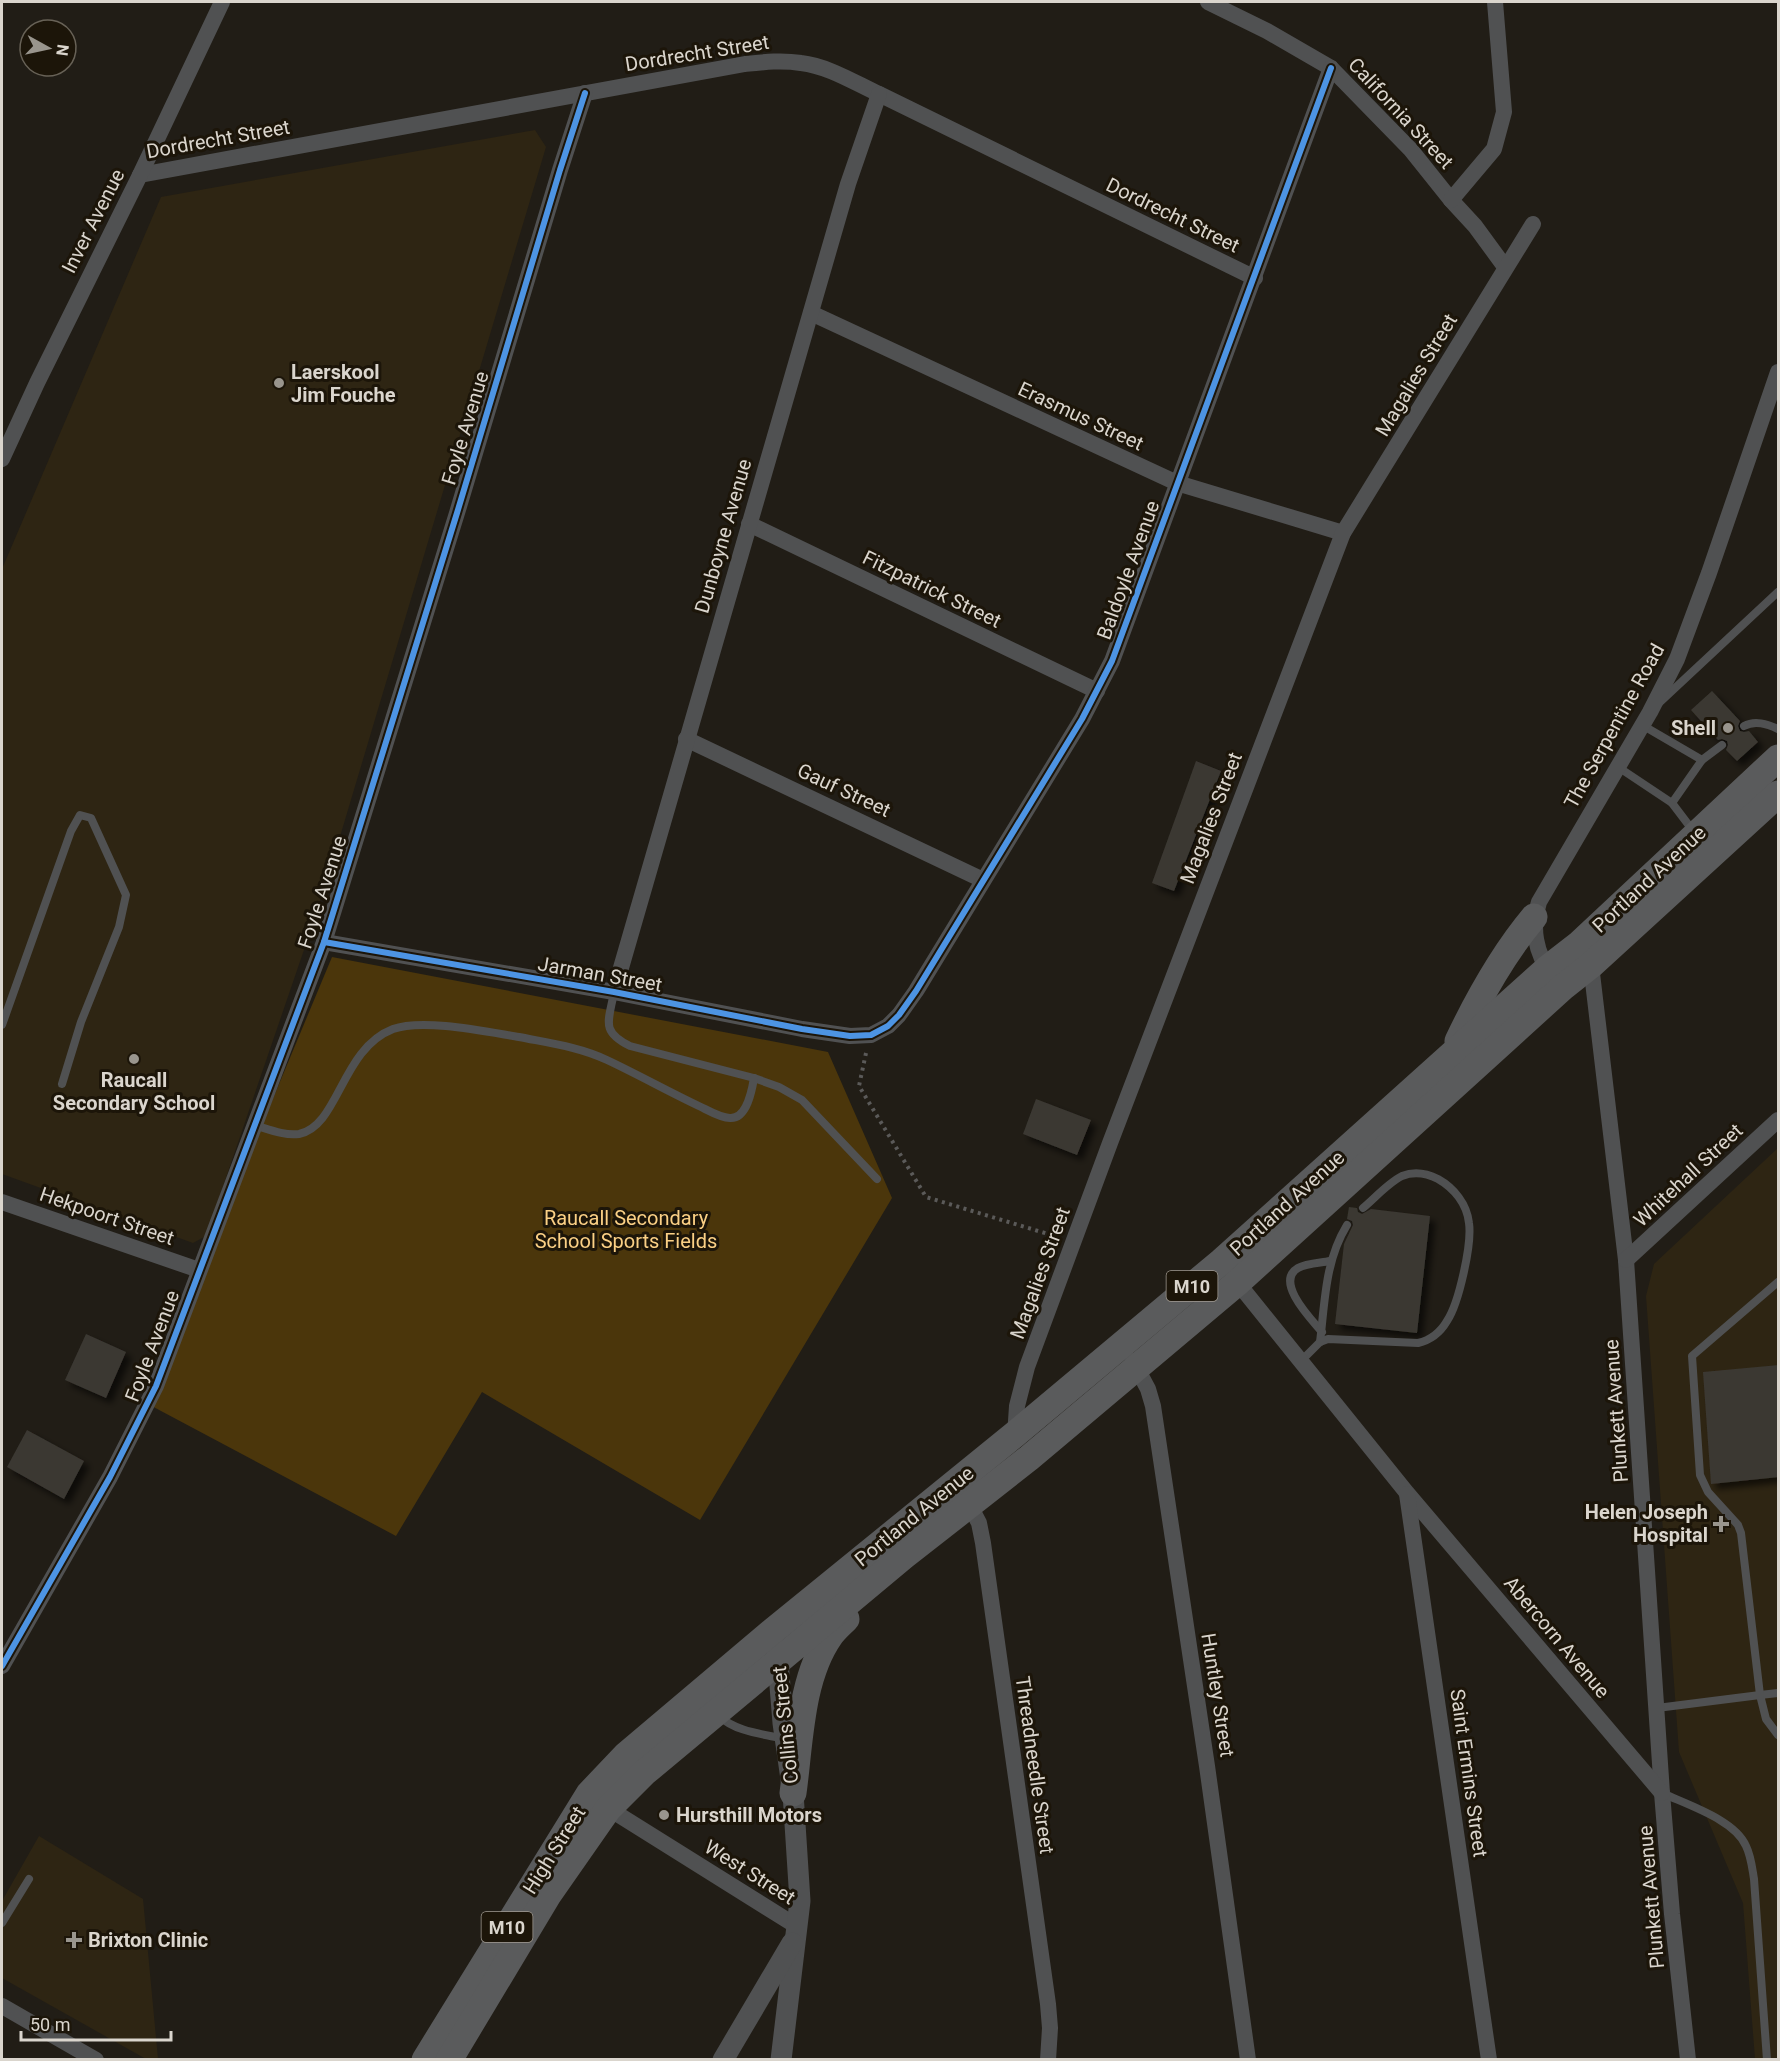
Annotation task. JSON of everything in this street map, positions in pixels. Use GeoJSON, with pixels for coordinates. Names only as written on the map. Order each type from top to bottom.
{"type":"FeatureCollection","features":[{"type":"Feature","properties":{"kind":"main road","name":"Portland Avenue"},"geometry":{"type":"LineString","coordinates":[[1585,955],[1696,835],[1779,758]]}},
{"type":"Feature","properties":{"kind":"main road","name":"Portland Avenue"},"geometry":{"type":"LineString","coordinates":[[598,1802],[626,1755],[778,1662],[904,1556],[1029,1458],[1137,1366],[1451,1055],[1585,955],[1779,794]]}},
{"type":"Feature","properties":{"kind":"main road"},"geometry":{"type":"LineString","coordinates":[[1451,1055],[1499,966],[1516,939],[1534,917]]}},
{"type":"Feature","properties":{"kind":"main road","name":"Portland Avenue"},"geometry":{"type":"LineString","coordinates":[[707,1704],[774,1630],[1014,1435],[1120,1345],[1230,1272],[1554,979]]}},
{"type":"Feature","properties":{"kind":"main road"},"geometry":{"type":"LineString","coordinates":[[793,1793],[801,1721],[817,1661],[830,1636],[904,1556]]}},
{"type":"Feature","properties":{"kind":"main road","name":"High Street"},"geometry":{"type":"LineString","coordinates":[[425,2060],[598,1802]]}},
{"type":"Feature","properties":{"kind":"main road","name":"High Street"},"geometry":{"type":"LineString","coordinates":[[449,2060],[548,1895],[598,1802]]}},
{"type":"Feature","properties":{"kind":"street","name":"Inver Avenue"},"geometry":{"type":"LineString","coordinates":[[2,459],[61,332],[140,175],[222,2]]}},
{"type":"Feature","properties":{"kind":"street","name":"California Street"},"geometry":{"type":"LineString","coordinates":[[1208,2],[1267,30],[1331,68],[1411,150],[1475,226],[1505,267]]}},
{"type":"Feature","properties":{"kind":"street"},"geometry":{"type":"LineString","coordinates":[[1451,200],[1494,149],[1504,112],[1495,2]]}},
{"type":"Feature","properties":{"kind":"street","name":"Dordrecht Street"},"geometry":{"type":"LineString","coordinates":[[140,175],[745,64],[776,61],[804,63],[879,94],[1255,278]]}},
{"type":"Feature","properties":{"kind":"street","name":"Baldoyle Avenue"},"geometry":{"type":"LineString","coordinates":[[871,1035],[888,1026],[909,1004],[1097,692],[1121,641],[1331,68]]}},
{"type":"Feature","properties":{"kind":"street","name":"Foyle Avenue"},"geometry":{"type":"LineString","coordinates":[[2,1666],[110,1477],[156,1386],[324,942],[585,93]]}},
{"type":"Feature","properties":{"kind":"street","name":"Dunboyne Avenue"},"geometry":{"type":"LineString","coordinates":[[614,992],[848,184],[879,94]]}},
{"type":"Feature","properties":{"kind":"street","name":"Magalies Street"},"geometry":{"type":"LineString","coordinates":[[1014,1435],[1021,1386],[1230,826],[1344,533],[1533,224]]}},
{"type":"Feature","properties":{"kind":"street","name":"Erasmus Street"},"geometry":{"type":"LineString","coordinates":[[811,313],[1177,483],[1344,533]]}},
{"type":"Feature","properties":{"kind":"street","name":"The Serpentine Road"},"geometry":{"type":"LineString","coordinates":[[1534,917],[1539,902],[1646,719],[1677,658],[1779,372]]}},
{"type":"Feature","properties":{"kind":"street","name":"Fitzpatrick Street"},"geometry":{"type":"LineString","coordinates":[[749,524],[1097,692]]}},
{"type":"Feature","properties":{"kind":"street","name":"Gauf Street"},"geometry":{"type":"LineString","coordinates":[[686,739],[983,880]]}},
{"type":"Feature","properties":{"kind":"street"},"geometry":{"type":"LineString","coordinates":[[1534,917],[1537,945],[1554,979]]}},
{"type":"Feature","properties":{"kind":"street","name":"Jarman Street"},"geometry":{"type":"LineString","coordinates":[[324,942],[614,992],[802,1029],[850,1036],[871,1035]]}},
{"type":"Feature","properties":{"kind":"street","name":"Plunkett Avenue"},"geometry":{"type":"LineString","coordinates":[[1585,955],[1626,1260],[1662,1793],[1688,2060]]}},
{"type":"Feature","properties":{"kind":"street","name":"Whitehall Street"},"geometry":{"type":"LineString","coordinates":[[1626,1260],[1779,1120]]}},
{"type":"Feature","properties":{"kind":"street","name":"Hekpoort Street"},"geometry":{"type":"LineString","coordinates":[[2,1202],[199,1270]]}},
{"type":"Feature","properties":{"kind":"street","name":"Abercorn Avenue"},"geometry":{"type":"LineString","coordinates":[[1230,1272],[1407,1493],[1662,1793]]}},
{"type":"Feature","properties":{"kind":"street","name":"Huntley Street"},"geometry":{"type":"LineString","coordinates":[[1120,1345],[1137,1366],[1153,1406],[1248,2060]]}},
{"type":"Feature","properties":{"kind":"street"},"geometry":{"type":"LineString","coordinates":[[1014,1435],[1029,1458]]}},
{"type":"Feature","properties":{"kind":"street","name":"Threadneedle Street"},"geometry":{"type":"LineString","coordinates":[[955,1482],[971,1504],[979,1523],[983,1543],[1048,2004],[1050,2028],[1048,2060]]}},
{"type":"Feature","properties":{"kind":"street","name":"Saint Ermins Street"},"geometry":{"type":"LineString","coordinates":[[1407,1493],[1489,2060]]}},
{"type":"Feature","properties":{"kind":"street","name":"Collins Street"},"geometry":{"type":"LineString","coordinates":[[723,2060],[797,1932],[800,1883],[793,1793],[774,1630]]}},
{"type":"Feature","properties":{"kind":"street","name":"West Street"},"geometry":{"type":"LineString","coordinates":[[598,1802],[797,1932]]}},
{"type":"Feature","properties":{"kind":"street"},"geometry":{"type":"LineString","coordinates":[[782,2060],[797,1932]]}},
{"type":"Feature","properties":{"kind":"street"},"geometry":{"type":"LineString","coordinates":[[2,2006],[71,2053],[96,2060]]}},
{"type":"Feature","properties":{"kind":"lane"},"geometry":{"type":"LineString","coordinates":[[1702,760],[1646,719],[1779,592]]}},
{"type":"Feature","properties":{"kind":"lane"},"geometry":{"type":"LineString","coordinates":[[1744,726],[1750,722],[1759,722],[1779,729]]}},
{"type":"Feature","properties":{"kind":"lane"},"geometry":{"type":"LineString","coordinates":[[1672,803],[1702,760],[1722,745]]}},
{"type":"Feature","properties":{"kind":"lane"},"geometry":{"type":"LineString","coordinates":[[1618,767],[1672,803],[1696,835]]}},
{"type":"Feature","properties":{"kind":"lane"},"geometry":{"type":"LineString","coordinates":[[2,1024],[71,831],[80,815],[92,818],[126,896],[119,927],[81,1022],[62,1084]]}},
{"type":"Feature","properties":{"kind":"lane"},"geometry":{"type":"LineString","coordinates":[[614,992],[608,1022],[615,1038],[630,1046],[754,1078],[779,1087],[802,1100],[877,1179]]}},
{"type":"Feature","properties":{"kind":"lane"},"geometry":{"type":"LineString","coordinates":[[254,1125],[285,1134],[300,1134],[314,1126],[328,1113],[358,1056],[371,1041],[396,1028],[425,1026],[463,1028],[564,1045],[605,1059],[694,1104],[731,1119],[738,1116],[744,1109],[751,1094],[754,1078]]}},
{"type":"Feature","properties":{"kind":"lane"},"geometry":{"type":"LineString","coordinates":[[1301,1361],[1320,1342],[1328,1339],[1418,1343],[1428,1341],[1445,1324],[1456,1301],[1466,1257],[1469,1222],[1465,1206],[1455,1192],[1435,1178],[1422,1173],[1410,1173],[1400,1177],[1363,1208]]}},
{"type":"Feature","properties":{"kind":"lane"},"geometry":{"type":"LineString","coordinates":[[1320,1342],[1330,1261],[1347,1225]]}},
{"type":"Feature","properties":{"kind":"lane"},"geometry":{"type":"LineString","coordinates":[[1322,1332],[1298,1302],[1290,1281],[1296,1269],[1330,1261]]}},
{"type":"Feature","properties":{"kind":"lane"},"geometry":{"type":"LineString","coordinates":[[1779,1282],[1692,1356],[1700,1474],[1708,1492],[1738,1525],[1741,1533],[1760,1695],[1766,1719],[1779,1735]]}},
{"type":"Feature","properties":{"kind":"lane"},"geometry":{"type":"LineString","coordinates":[[1657,1708],[1779,1693]]}},
{"type":"Feature","properties":{"kind":"lane"},"geometry":{"type":"LineString","coordinates":[[707,1704],[726,1723],[742,1730],[785,1738]]}},
{"type":"Feature","properties":{"kind":"lane","name":"Abercorn Avenue"},"geometry":{"type":"LineString","coordinates":[[1662,1793],[1723,1822],[1746,1844],[1754,1879],[1767,2060]]}},
{"type":"Feature","properties":{"kind":"lane"},"geometry":{"type":"LineString","coordinates":[[2,1923],[29,1879]]}},
{"type":"Feature","properties":{"kind":"path"},"geometry":{"type":"LineString","coordinates":[[871,1035],[859,1086],[926,1197],[1075,1242]]}},
{"type":"Feature","properties":{"kind":"shaded area","name":"Laerskool Jim Fouche"},"geometry":{"type":"Polygon","coordinates":[[[535,130],[546,147],[333,860],[206,1236],[193,1243],[2,1174],[2,569],[161,197],[535,130]]]}},
{"type":"Feature","properties":{"kind":"shaded area","name":"Helen Joseph Hospital"},"geometry":{"type":"Polygon","coordinates":[[[1778,1148],[1778,2059],[1755,2059],[1743,1903],[1679,1752],[1646,1296],[1654,1264],[1778,1148]]]}},
{"type":"Feature","properties":{"kind":"shaded area","name":"Brixton Clinic"},"geometry":{"type":"Polygon","coordinates":[[[39,1836],[143,1899],[158,2059],[146,2059],[2,1978],[2,1901],[39,1836]]]}},
{"type":"Feature","properties":{"kind":"green space","name":"Raucall Secondary School Sports Fields"},"geometry":{"type":"Polygon","coordinates":[[[332,957],[828,1052],[892,1198],[700,1520],[482,1392],[396,1536],[146,1403],[332,957]]]}},
{"type":"Feature","properties":{"kind":"building"},"geometry":{"type":"Polygon","coordinates":[[[1712,691],[1740,721],[1738,726],[1740,731],[1749,731],[1758,742],[1737,761],[1726,750],[1727,741],[1718,740],[1691,710],[1712,691]]]}},
{"type":"Feature","properties":{"kind":"building"},"geometry":{"type":"Polygon","coordinates":[[[1196,761],[1221,771],[1174,891],[1152,883],[1196,761]]]}},
{"type":"Feature","properties":{"kind":"building"},"geometry":{"type":"Polygon","coordinates":[[[1036,1099],[1091,1120],[1077,1155],[1023,1134],[1036,1099]]]}},
{"type":"Feature","properties":{"kind":"building"},"geometry":{"type":"Polygon","coordinates":[[[1349,1207],[1357,1208],[1362,1214],[1371,1209],[1430,1216],[1417,1333],[1335,1324],[1344,1244],[1353,1225],[1352,1221],[1347,1219],[1349,1207]]]}},
{"type":"Feature","properties":{"kind":"building"},"geometry":{"type":"Polygon","coordinates":[[[86,1334],[126,1352],[106,1398],[65,1380],[86,1334]]]}},
{"type":"Feature","properties":{"kind":"building"},"geometry":{"type":"Polygon","coordinates":[[[1779,1365],[1779,1477],[1711,1484],[1703,1372],[1779,1365]]]}},
{"type":"Feature","properties":{"kind":"building"},"geometry":{"type":"Polygon","coordinates":[[[27,1430],[84,1461],[64,1499],[7,1467],[27,1430]]]}},
{"type":"Feature","properties":{"kind":"cycle path"},"geometry":{"type":"LineString","coordinates":[[324,942],[614,992],[802,1029],[850,1036],[871,1035],[888,1026],[916,991],[1082,719],[1112,661],[1331,68]]}},
{"type":"Feature","properties":{"kind":"cycle path"},"geometry":{"type":"LineString","coordinates":[[2,1666],[110,1477],[156,1386],[324,942],[585,93]]}},
{"type":"Feature","properties":{"kind":"place","name":"Laerskool Jim Fouche"},"geometry":{"type":"Point","coordinates":[279,383]}},
{"type":"Feature","properties":{"kind":"place","name":"Shell"},"geometry":{"type":"Point","coordinates":[1728,728]}},
{"type":"Feature","properties":{"kind":"place","name":"Raucall Secondary School"},"geometry":{"type":"Point","coordinates":[134,1059]}},
{"type":"Feature","properties":{"kind":"place","name":"Helen Joseph Hospital"},"geometry":{"type":"Point","coordinates":[1721,1524]}},
{"type":"Feature","properties":{"kind":"place","name":"Hursthill Motors"},"geometry":{"type":"Point","coordinates":[664,1815]}},
{"type":"Feature","properties":{"kind":"place","name":"Brixton Clinic"},"geometry":{"type":"Point","coordinates":[74,1940]}}]}
